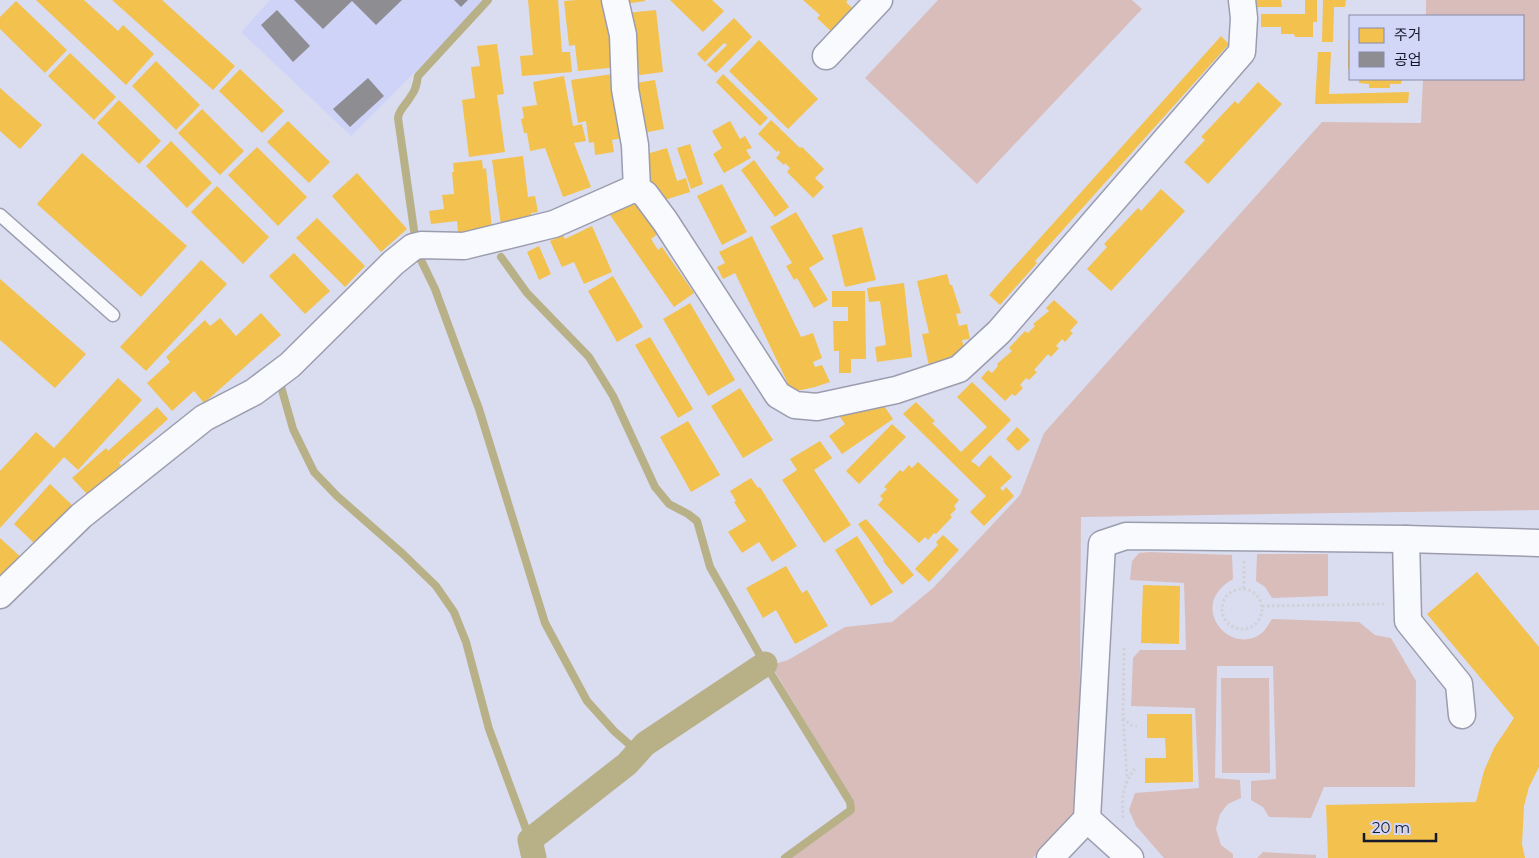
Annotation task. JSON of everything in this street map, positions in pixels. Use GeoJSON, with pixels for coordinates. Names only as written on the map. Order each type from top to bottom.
{"type":"FeatureCollection","features":[{"type":"Feature","properties":{"kind":"street"},"geometry":{"type":"LineString","coordinates":[[615,0],[623,35],[626,89],[635,145],[637,189]]}},
{"type":"Feature","properties":{"kind":"street"},"geometry":{"type":"LineString","coordinates":[[826,56],[879,0]]}},
{"type":"Feature","properties":{"kind":"street"},"geometry":{"type":"LineString","coordinates":[[0,595],[81,516],[188,430],[204,418],[254,392],[290,365],[393,264],[417,246],[464,246],[554,224],[630,190],[637,189],[645,194],[778,395],[795,405],[817,407],[896,390],[959,369],[999,332],[1242,52],[1244,18],[1242,0]]}},
{"type":"Feature","properties":{"kind":"street"},"geometry":{"type":"LineString","coordinates":[[1050,858],[1087,819],[1102,544],[1126,536],[1406,539],[1539,544]]}},
{"type":"Feature","properties":{"kind":"street"},"geometry":{"type":"LineString","coordinates":[[1406,539],[1408,622],[1459,684],[1462,716]]}},
{"type":"Feature","properties":{"kind":"street"},"geometry":{"type":"LineString","coordinates":[[1087,819],[1130,858]]}},
{"type":"Feature","properties":{"kind":"lane"},"geometry":{"type":"LineString","coordinates":[[0,215],[113,315]]}},
{"type":"Feature","properties":{"kind":"path"},"geometry":{"type":"LineString","coordinates":[[1244,556],[1244,588]]}},
{"type":"Feature","properties":{"kind":"path"},"geometry":{"type":"LineString","coordinates":[[1244,588],[1252,591],[1259,597],[1262,606],[1261,615],[1256,623],[1249,628],[1240,629],[1232,626],[1225,619],[1222,611],[1223,602],[1227,594],[1235,589],[1244,588]]}},
{"type":"Feature","properties":{"kind":"path"},"geometry":{"type":"LineString","coordinates":[[1262,606],[1389,604]]}},
{"type":"Feature","properties":{"kind":"path"},"geometry":{"type":"LineString","coordinates":[[1124,643],[1123,718],[1127,778],[1123,794],[1123,817],[1125,823]]}},
{"type":"Feature","properties":{"kind":"path"},"geometry":{"type":"LineString","coordinates":[[1123,718],[1131,725],[1137,726]]}},
{"type":"Feature","properties":{"kind":"path"},"geometry":{"type":"LineString","coordinates":[[1127,778],[1135,770]]}},
{"type":"Feature","properties":{"kind":"shaded area"},"geometry":{"type":"Polygon","coordinates":[[[270,0],[487,0],[351,136],[241,32],[270,0]]]}},
{"type":"Feature","properties":{"kind":"shaded area"},"geometry":{"type":"Polygon","coordinates":[[[938,0],[1132,0],[1142,9],[977,184],[865,78],[938,0]]]}},
{"type":"Feature","properties":{"kind":"shaded area"},"geometry":{"type":"Polygon","coordinates":[[[1426,0],[1539,0],[1539,510],[1081,517],[1079,809],[1076,814],[1033,858],[791,858],[854,810],[853,801],[771,665],[788,660],[845,627],[892,622],[933,588],[1020,495],[1044,433],[1322,122],[1421,123],[1423,80],[1524,80],[1524,15],[1426,15],[1426,0]]]}},
{"type":"Feature","properties":{"kind":"shaded area"},"geometry":{"type":"Polygon","coordinates":[[[1139,553],[1232,555],[1233,579],[1219,590],[1213,602],[1213,615],[1218,626],[1227,634],[1238,639],[1251,639],[1263,632],[1272,619],[1359,622],[1375,635],[1391,638],[1416,681],[1415,787],[1324,787],[1311,818],[1269,817],[1263,807],[1251,800],[1251,781],[1276,779],[1273,666],[1217,666],[1215,778],[1240,780],[1241,798],[1228,804],[1220,814],[1216,829],[1221,845],[1233,854],[1233,858],[1164,858],[1136,826],[1129,810],[1135,793],[1199,788],[1195,708],[1131,706],[1133,658],[1140,650],[1186,650],[1184,583],[1130,580],[1132,561],[1139,553]]]}},
{"type":"Feature","properties":{"kind":"shaded area"},"geometry":{"type":"Polygon","coordinates":[[[1257,554],[1328,554],[1328,596],[1272,598],[1265,587],[1256,581],[1257,554]]]}},
{"type":"Feature","properties":{"kind":"shaded area"},"geometry":{"type":"Polygon","coordinates":[[[1221,678],[1269,678],[1270,773],[1222,773],[1221,678]]]}},
{"type":"Feature","properties":{"kind":"shaded area"},"geometry":{"type":"Polygon","coordinates":[[[1263,852],[1316,855],[1316,858],[1257,858],[1263,852]]]}},
{"type":"Feature","properties":{"kind":"building: 주거"},"geometry":{"type":"Polygon","coordinates":[[[36,0],[84,0],[118,31],[123,25],[154,54],[126,85],[36,0]]]}},
{"type":"Feature","properties":{"kind":"building: 주거"},"geometry":{"type":"Polygon","coordinates":[[[112,0],[162,0],[235,66],[213,90],[112,0]]]}},
{"type":"Feature","properties":{"kind":"building: 주거"},"geometry":{"type":"Polygon","coordinates":[[[528,0],[558,0],[562,52],[570,52],[572,72],[522,76],[520,56],[533,55],[528,0]]]}},
{"type":"Feature","properties":{"kind":"building: 주거"},"geometry":{"type":"Polygon","coordinates":[[[607,0],[619,67],[578,71],[575,45],[569,46],[564,1],[607,0]]]}},
{"type":"Feature","properties":{"kind":"building: 주거"},"geometry":{"type":"Polygon","coordinates":[[[617,0],[645,0],[645,1],[618,5],[617,0]]]}},
{"type":"Feature","properties":{"kind":"building: 주거"},"geometry":{"type":"Polygon","coordinates":[[[670,0],[712,0],[724,11],[703,32],[670,0]]]}},
{"type":"Feature","properties":{"kind":"building: 주거"},"geometry":{"type":"Polygon","coordinates":[[[803,0],[848,0],[846,2],[854,10],[833,33],[817,18],[820,15],[803,0]]]}},
{"type":"Feature","properties":{"kind":"building: 주거"},"geometry":{"type":"Polygon","coordinates":[[[1250,0],[1281,0],[1282,7],[1250,7],[1250,0]]]}},
{"type":"Feature","properties":{"kind":"building: 주거"},"geometry":{"type":"Polygon","coordinates":[[[1305,0],[1317,0],[1317,22],[1313,22],[1313,37],[1295,37],[1294,34],[1281,34],[1281,27],[1261,27],[1261,14],[1305,14],[1305,0]]]}},
{"type":"Feature","properties":{"kind":"building: 주거"},"geometry":{"type":"Polygon","coordinates":[[[1323,0],[1346,0],[1345,7],[1334,7],[1333,42],[1322,42],[1323,0]]]}},
{"type":"Feature","properties":{"kind":"building: 주거"},"geometry":{"type":"Polygon","coordinates":[[[16,1],[67,50],[45,73],[0,29],[0,17],[16,1]]]}},
{"type":"Feature","properties":{"kind":"building: 주거"},"geometry":{"type":"Polygon","coordinates":[[[656,10],[663,72],[633,76],[626,13],[656,10]]]}},
{"type":"Feature","properties":{"kind":"building: 주거"},"geometry":{"type":"Polygon","coordinates":[[[734,18],[752,37],[716,73],[707,65],[727,45],[724,43],[705,62],[697,54],[734,18]]]}},
{"type":"Feature","properties":{"kind":"building: 주거"},"geometry":{"type":"Polygon","coordinates":[[[1221,36],[1229,44],[1035,261],[1037,263],[1000,305],[989,295],[1221,36]]]}},
{"type":"Feature","properties":{"kind":"building: 주거"},"geometry":{"type":"Polygon","coordinates":[[[759,40],[818,99],[788,129],[729,71],[759,40]]]}},
{"type":"Feature","properties":{"kind":"building: 주거"},"geometry":{"type":"Polygon","coordinates":[[[1348,40],[1349,40],[1349,69],[1348,40]]]}},
{"type":"Feature","properties":{"kind":"building: 주거"},"geometry":{"type":"Polygon","coordinates":[[[497,44],[504,94],[497,95],[505,152],[469,157],[462,100],[475,98],[471,67],[480,66],[477,46],[497,44]]]}},
{"type":"Feature","properties":{"kind":"building: 주거"},"geometry":{"type":"Polygon","coordinates":[[[1318,52],[1331,52],[1329,94],[1409,92],[1408,103],[1315,104],[1318,52]]]}},
{"type":"Feature","properties":{"kind":"building: 주거"},"geometry":{"type":"Polygon","coordinates":[[[70,53],[116,97],[94,120],[48,76],[70,53]]]}},
{"type":"Feature","properties":{"kind":"building: 주거"},"geometry":{"type":"Polygon","coordinates":[[[156,61],[200,105],[176,130],[132,86],[156,61]]]}},
{"type":"Feature","properties":{"kind":"building: 주거"},"geometry":{"type":"Polygon","coordinates":[[[240,69],[284,111],[262,133],[219,91],[240,69]]]}},
{"type":"Feature","properties":{"kind":"building: 주거"},"geometry":{"type":"Polygon","coordinates":[[[619,73],[629,137],[612,140],[614,152],[595,155],[594,142],[589,143],[586,121],[578,123],[571,80],[619,73]]]}},
{"type":"Feature","properties":{"kind":"building: 주거"},"geometry":{"type":"Polygon","coordinates":[[[723,74],[768,118],[760,126],[716,82],[723,74]]]}},
{"type":"Feature","properties":{"kind":"building: 주거"},"geometry":{"type":"Polygon","coordinates":[[[564,76],[573,126],[582,124],[586,141],[574,143],[591,187],[563,197],[545,148],[530,151],[527,133],[524,133],[521,119],[524,118],[522,107],[537,105],[533,82],[564,76]]]}},
{"type":"Feature","properties":{"kind":"building: 주거"},"geometry":{"type":"Polygon","coordinates":[[[655,80],[664,129],[638,134],[629,84],[655,80]]]}},
{"type":"Feature","properties":{"kind":"building: 주거"},"geometry":{"type":"Polygon","coordinates":[[[1359,80],[1402,80],[1401,84],[1390,84],[1390,88],[1369,88],[1369,84],[1359,83],[1359,80]]]}},
{"type":"Feature","properties":{"kind":"building: 주거"},"geometry":{"type":"Polygon","coordinates":[[[1258,82],[1282,104],[1208,184],[1184,162],[1205,140],[1201,137],[1235,101],[1238,104],[1258,82]]]}},
{"type":"Feature","properties":{"kind":"building: 주거"},"geometry":{"type":"Polygon","coordinates":[[[0,88],[42,125],[20,149],[0,131],[0,88]]]}},
{"type":"Feature","properties":{"kind":"building: 주거"},"geometry":{"type":"Polygon","coordinates":[[[119,100],[161,141],[139,164],[97,123],[119,100]]]}},
{"type":"Feature","properties":{"kind":"building: 주거"},"geometry":{"type":"Polygon","coordinates":[[[202,109],[244,151],[220,175],[178,133],[202,109]]]}},
{"type":"Feature","properties":{"kind":"building: 주거"},"geometry":{"type":"Polygon","coordinates":[[[771,120],[824,169],[815,178],[824,187],[813,198],[787,172],[790,168],[776,158],[780,153],[778,150],[777,152],[758,134],[771,120]]]}},
{"type":"Feature","properties":{"kind":"building: 주거"},"geometry":{"type":"Polygon","coordinates":[[[288,121],[330,162],[309,183],[267,142],[288,121]]]}},
{"type":"Feature","properties":{"kind":"building: 주거"},"geometry":{"type":"Polygon","coordinates":[[[730,121],[740,139],[745,136],[752,148],[746,150],[751,158],[724,173],[713,154],[722,148],[712,131],[730,121]]]}},
{"type":"Feature","properties":{"kind":"building: 주거"},"geometry":{"type":"Polygon","coordinates":[[[171,141],[212,183],[187,208],[146,166],[171,141]]]}},
{"type":"Feature","properties":{"kind":"building: 주거"},"geometry":{"type":"Polygon","coordinates":[[[690,144],[703,184],[691,189],[677,148],[690,144]]]}},
{"type":"Feature","properties":{"kind":"building: 주거"},"geometry":{"type":"Polygon","coordinates":[[[257,147],[307,197],[278,226],[228,175],[257,147]]]}},
{"type":"Feature","properties":{"kind":"building: 주거"},"geometry":{"type":"Polygon","coordinates":[[[667,148],[677,181],[686,178],[690,192],[655,203],[640,156],[667,148]]]}},
{"type":"Feature","properties":{"kind":"building: 주거"},"geometry":{"type":"Polygon","coordinates":[[[82,153],[187,246],[141,297],[37,204],[82,153]]]}},
{"type":"Feature","properties":{"kind":"building: 주거"},"geometry":{"type":"Polygon","coordinates":[[[523,156],[528,197],[535,196],[538,212],[531,213],[532,221],[501,225],[492,160],[523,156]]]}},
{"type":"Feature","properties":{"kind":"building: 주거"},"geometry":{"type":"Polygon","coordinates":[[[482,160],[483,169],[486,168],[492,229],[461,239],[457,221],[431,224],[429,211],[444,209],[442,195],[454,194],[453,163],[482,160]]]}},
{"type":"Feature","properties":{"kind":"building: 주거"},"geometry":{"type":"Polygon","coordinates":[[[754,160],[789,207],[775,217],[741,170],[754,160]]]}},
{"type":"Feature","properties":{"kind":"building: 주거"},"geometry":{"type":"Polygon","coordinates":[[[357,173],[407,229],[381,252],[332,196],[357,173]]]}},
{"type":"Feature","properties":{"kind":"building: 주거"},"geometry":{"type":"Polygon","coordinates":[[[722,184],[747,232],[722,245],[697,196],[722,184]]]}},
{"type":"Feature","properties":{"kind":"building: 주거"},"geometry":{"type":"Polygon","coordinates":[[[217,186],[269,237],[243,264],[191,212],[217,186]]]}},
{"type":"Feature","properties":{"kind":"building: 주거"},"geometry":{"type":"Polygon","coordinates":[[[1161,189],[1185,211],[1111,291],[1087,269],[1107,247],[1104,244],[1138,208],[1141,211],[1161,189]]]}},
{"type":"Feature","properties":{"kind":"building: 주거"},"geometry":{"type":"Polygon","coordinates":[[[630,202],[638,207],[652,227],[654,226],[659,233],[651,239],[658,250],[662,247],[694,293],[674,307],[610,215],[630,202]]]}},
{"type":"Feature","properties":{"kind":"building: 주거"},"geometry":{"type":"Polygon","coordinates":[[[796,212],[824,259],[809,268],[828,300],[814,308],[797,278],[794,280],[786,266],[792,263],[770,227],[796,212]]]}},
{"type":"Feature","properties":{"kind":"building: 주거"},"geometry":{"type":"Polygon","coordinates":[[[317,218],[365,266],[345,287],[296,238],[317,218]]]}},
{"type":"Feature","properties":{"kind":"building: 주거"},"geometry":{"type":"Polygon","coordinates":[[[592,226],[612,272],[584,284],[574,262],[562,267],[550,241],[563,235],[565,239],[592,226]]]}},
{"type":"Feature","properties":{"kind":"building: 주거"},"geometry":{"type":"Polygon","coordinates":[[[862,227],[876,280],[845,287],[832,235],[862,227]]]}},
{"type":"Feature","properties":{"kind":"building: 주거"},"geometry":{"type":"Polygon","coordinates":[[[752,236],[801,337],[813,333],[822,358],[813,362],[815,367],[822,365],[830,382],[792,392],[735,273],[723,279],[717,267],[725,263],[719,252],[752,236]]]}},
{"type":"Feature","properties":{"kind":"building: 주거"},"geometry":{"type":"Polygon","coordinates":[[[539,246],[551,274],[539,280],[527,252],[539,246]]]}},
{"type":"Feature","properties":{"kind":"building: 주거"},"geometry":{"type":"Polygon","coordinates":[[[294,253],[330,291],[305,314],[269,276],[294,253]]]}},
{"type":"Feature","properties":{"kind":"building: 주거"},"geometry":{"type":"Polygon","coordinates":[[[201,260],[227,284],[146,371],[120,347],[201,260]]]}},
{"type":"Feature","properties":{"kind":"building: 주거"},"geometry":{"type":"Polygon","coordinates":[[[947,274],[961,313],[956,314],[959,326],[967,324],[970,339],[962,340],[964,348],[952,361],[929,366],[922,334],[929,333],[917,281],[947,274]]]}},
{"type":"Feature","properties":{"kind":"building: 주거"},"geometry":{"type":"Polygon","coordinates":[[[613,276],[643,327],[617,342],[588,291],[613,276]]]}},
{"type":"Feature","properties":{"kind":"building: 주거"},"geometry":{"type":"Polygon","coordinates":[[[0,279],[86,354],[55,388],[0,340],[0,279]]]}},
{"type":"Feature","properties":{"kind":"building: 주거"},"geometry":{"type":"Polygon","coordinates":[[[904,283],[912,357],[877,362],[875,347],[886,345],[880,301],[869,302],[867,288],[904,283]]]}},
{"type":"Feature","properties":{"kind":"building: 주거"},"geometry":{"type":"Polygon","coordinates":[[[832,291],[865,291],[866,359],[851,359],[851,373],[839,373],[839,351],[834,351],[833,321],[848,321],[848,307],[832,307],[832,291]]]}},
{"type":"Feature","properties":{"kind":"building: 주거"},"geometry":{"type":"Polygon","coordinates":[[[1054,300],[1078,322],[1070,331],[1073,333],[1065,342],[1062,339],[1056,346],[1059,348],[1051,357],[1048,354],[1034,370],[1037,372],[1029,380],[1026,378],[1020,385],[1023,388],[1015,396],[1012,394],[1005,401],[981,378],[988,370],[992,373],[998,366],[997,364],[1012,351],[1009,348],[1025,331],[1028,333],[1035,326],[1033,324],[1049,311],[1046,308],[1054,300]]]}},
{"type":"Feature","properties":{"kind":"building: 주거"},"geometry":{"type":"Polygon","coordinates":[[[690,303],[735,380],[708,396],[663,319],[690,303]]]}},
{"type":"Feature","properties":{"kind":"building: 주거"},"geometry":{"type":"Polygon","coordinates":[[[261,313],[281,335],[204,403],[194,391],[172,411],[147,383],[170,362],[166,357],[205,320],[210,326],[220,318],[236,336],[261,313]]]}},
{"type":"Feature","properties":{"kind":"building: 주거"},"geometry":{"type":"Polygon","coordinates":[[[650,337],[693,409],[678,418],[635,345],[650,337]]]}},
{"type":"Feature","properties":{"kind":"building: 주거"},"geometry":{"type":"Polygon","coordinates":[[[118,378],[142,400],[78,470],[64,457],[0,528],[0,471],[36,432],[54,448],[118,378]]]}},
{"type":"Feature","properties":{"kind":"building: 주거"},"geometry":{"type":"Polygon","coordinates":[[[972,382],[1011,420],[971,461],[979,467],[990,455],[1012,477],[1000,488],[1003,491],[1006,487],[1014,496],[984,526],[970,512],[986,496],[903,414],[916,402],[935,421],[932,423],[961,452],[987,427],[957,397],[972,382]]]}},
{"type":"Feature","properties":{"kind":"building: 주거"},"geometry":{"type":"Polygon","coordinates":[[[740,388],[773,440],[743,458],[711,406],[740,388]]]}},
{"type":"Feature","properties":{"kind":"building: 주거"},"geometry":{"type":"Polygon","coordinates":[[[880,400],[893,419],[842,454],[829,436],[845,424],[840,417],[858,404],[863,412],[880,400]]]}},
{"type":"Feature","properties":{"kind":"building: 주거"},"geometry":{"type":"Polygon","coordinates":[[[157,407],[168,419],[119,463],[121,465],[88,495],[72,478],[106,448],[108,451],[157,407]]]}},
{"type":"Feature","properties":{"kind":"building: 주거"},"geometry":{"type":"Polygon","coordinates":[[[688,421],[720,475],[691,492],[660,437],[688,421]]]}},
{"type":"Feature","properties":{"kind":"building: 주거"},"geometry":{"type":"Polygon","coordinates":[[[892,424],[906,437],[859,484],[846,471],[892,424]]]}},
{"type":"Feature","properties":{"kind":"building: 주거"},"geometry":{"type":"Polygon","coordinates":[[[1017,427],[1030,440],[1018,451],[1006,439],[1017,427]]]}},
{"type":"Feature","properties":{"kind":"building: 주거"},"geometry":{"type":"Polygon","coordinates":[[[820,441],[832,458],[814,470],[851,525],[824,543],[782,480],[797,470],[790,459],[820,441]]]}},
{"type":"Feature","properties":{"kind":"building: 주거"},"geometry":{"type":"Polygon","coordinates":[[[918,462],[959,500],[954,506],[956,509],[950,515],[952,517],[936,534],[934,533],[928,540],[925,537],[919,543],[878,505],[883,499],[880,496],[887,489],[884,487],[900,470],[903,472],[909,465],[912,468],[918,462]]]}},
{"type":"Feature","properties":{"kind":"building: 주거"},"geometry":{"type":"Polygon","coordinates":[[[751,478],[758,488],[760,487],[797,546],[772,562],[759,542],[742,553],[728,532],[746,521],[734,502],[736,501],[730,491],[751,478]]]}},
{"type":"Feature","properties":{"kind":"building: 주거"},"geometry":{"type":"Polygon","coordinates":[[[50,484],[72,505],[35,544],[14,524],[50,484]]]}},
{"type":"Feature","properties":{"kind":"building: 주거"},"geometry":{"type":"Polygon","coordinates":[[[866,519],[914,575],[902,585],[858,524],[866,519]]]}},
{"type":"Feature","properties":{"kind":"building: 주거"},"geometry":{"type":"Polygon","coordinates":[[[943,535],[959,550],[929,582],[915,569],[938,545],[936,542],[943,535]]]}},
{"type":"Feature","properties":{"kind":"building: 주거"},"geometry":{"type":"Polygon","coordinates":[[[857,536],[893,592],[871,606],[835,550],[857,536]]]}},
{"type":"Feature","properties":{"kind":"building: 주거"},"geometry":{"type":"Polygon","coordinates":[[[0,538],[22,558],[0,582],[0,538]]]}},
{"type":"Feature","properties":{"kind":"building: 주거"},"geometry":{"type":"Polygon","coordinates":[[[786,566],[802,593],[807,590],[828,626],[795,644],[776,610],[763,618],[746,588],[786,566]]]}},
{"type":"Feature","properties":{"kind":"building: 주거"},"geometry":{"type":"Polygon","coordinates":[[[1477,572],[1539,647],[1539,767],[1529,787],[1524,806],[1522,844],[1525,858],[1328,858],[1326,805],[1476,802],[1484,771],[1494,748],[1514,718],[1427,614],[1477,572]]]}},
{"type":"Feature","properties":{"kind":"building: 주거"},"geometry":{"type":"Polygon","coordinates":[[[1143,585],[1180,586],[1179,644],[1141,643],[1143,585]]]}},
{"type":"Feature","properties":{"kind":"building: 주거"},"geometry":{"type":"Polygon","coordinates":[[[1147,714],[1192,714],[1193,782],[1145,783],[1145,758],[1166,758],[1165,738],[1147,738],[1147,714]]]}},
{"type":"Feature","properties":{"kind":"building: 공업"},"geometry":{"type":"Polygon","coordinates":[[[294,0],[402,0],[376,25],[352,1],[323,29],[294,0]]]}},
{"type":"Feature","properties":{"kind":"building: 공업"},"geometry":{"type":"Polygon","coordinates":[[[454,0],[468,0],[461,7],[454,0]]]}},
{"type":"Feature","properties":{"kind":"building: 공업"},"geometry":{"type":"Polygon","coordinates":[[[277,10],[310,46],[293,62],[261,25],[277,10]]]}},
{"type":"Feature","properties":{"kind":"building: 공업"},"geometry":{"type":"Polygon","coordinates":[[[368,78],[384,96],[350,127],[333,109],[368,78]]]}},
{"type":"Feature","properties":{"kind":"waterway"},"geometry":{"type":"LineString","coordinates":[[488,0],[418,76],[414,91],[401,109],[398,118],[415,237],[419,256],[435,289],[479,409],[545,623],[587,701],[614,731],[638,752]]}},
{"type":"Feature","properties":{"kind":"waterway"},"geometry":{"type":"LineString","coordinates":[[501,257],[527,293],[589,357],[613,396],[655,487],[669,504],[697,521],[710,567],[765,664],[850,802],[851,810],[785,858]]}},
{"type":"Feature","properties":{"kind":"waterway"},"geometry":{"type":"LineString","coordinates":[[280,383],[293,429],[314,472],[337,496],[436,586],[454,612],[466,642],[489,729],[530,840]]}},
{"type":"Feature","properties":{"kind":"waterway"},"geometry":{"type":"LineString","coordinates":[[534,858],[530,840],[627,764],[645,744],[765,664]]}}]}
